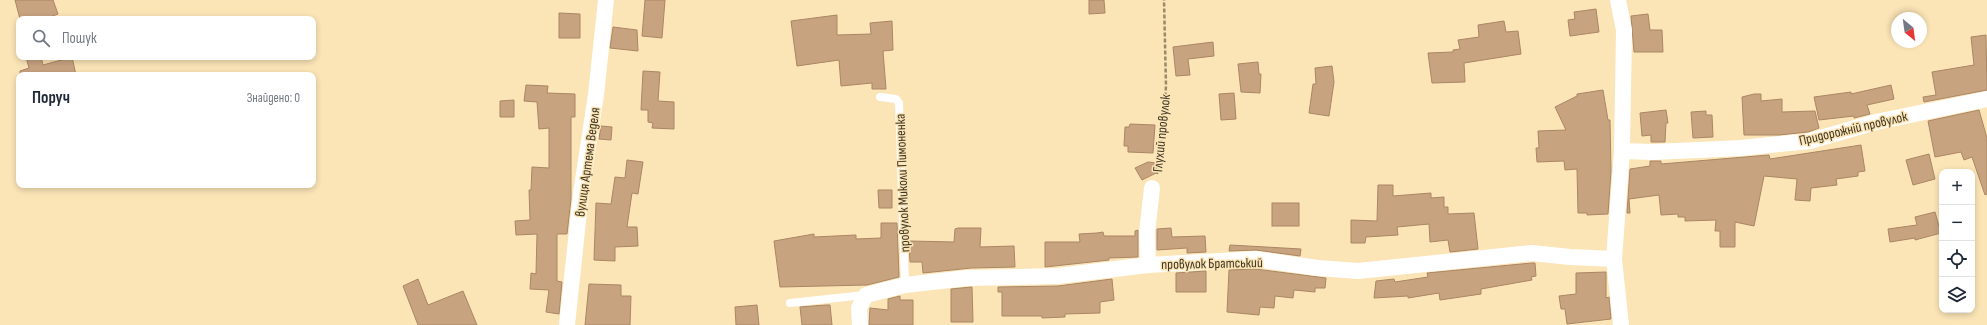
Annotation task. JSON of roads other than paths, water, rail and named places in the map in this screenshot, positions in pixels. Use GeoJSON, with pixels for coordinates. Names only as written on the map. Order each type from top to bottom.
{"type":"FeatureCollection","features":[{"type":"Feature","properties":{"kind":"street","name":"вулиця Артема Веделя"},"geometry":{"type":"LineString","coordinates":[[567,325],[581,192],[596,95],[606,0]]}},
{"type":"Feature","properties":{"kind":"street"},"geometry":{"type":"LineString","coordinates":[[1618,0],[1624,30],[1622,151],[1614,259],[1621,325]]}},
{"type":"Feature","properties":{"kind":"street","name":"Придорожній провулок"},"geometry":{"type":"LineString","coordinates":[[1622,151],[1653,152],[1741,148],[1810,141],[1876,122],[1987,98]]}},
{"type":"Feature","properties":{"kind":"street","name":"Глухий провулок"},"geometry":{"type":"LineString","coordinates":[[1148,264],[1147,233],[1152,188]]}},
{"type":"Feature","properties":{"kind":"street","name":"провулок Братський"},"geometry":{"type":"LineString","coordinates":[[866,295],[905,285],[967,278],[1058,276],[1148,264],[1255,260],[1318,268],[1358,271],[1532,253],[1570,258],[1614,259]]}},
{"type":"Feature","properties":{"kind":"street"},"geometry":{"type":"LineString","coordinates":[[860,325],[859,308],[866,295]]}},
{"type":"Feature","properties":{"kind":"lane","name":"провулок Миколи Пимоненка"},"geometry":{"type":"LineString","coordinates":[[880,97],[896,99],[899,103],[905,285]]}},
{"type":"Feature","properties":{"kind":"lane"},"geometry":{"type":"LineString","coordinates":[[790,303],[866,295]]}}]}
